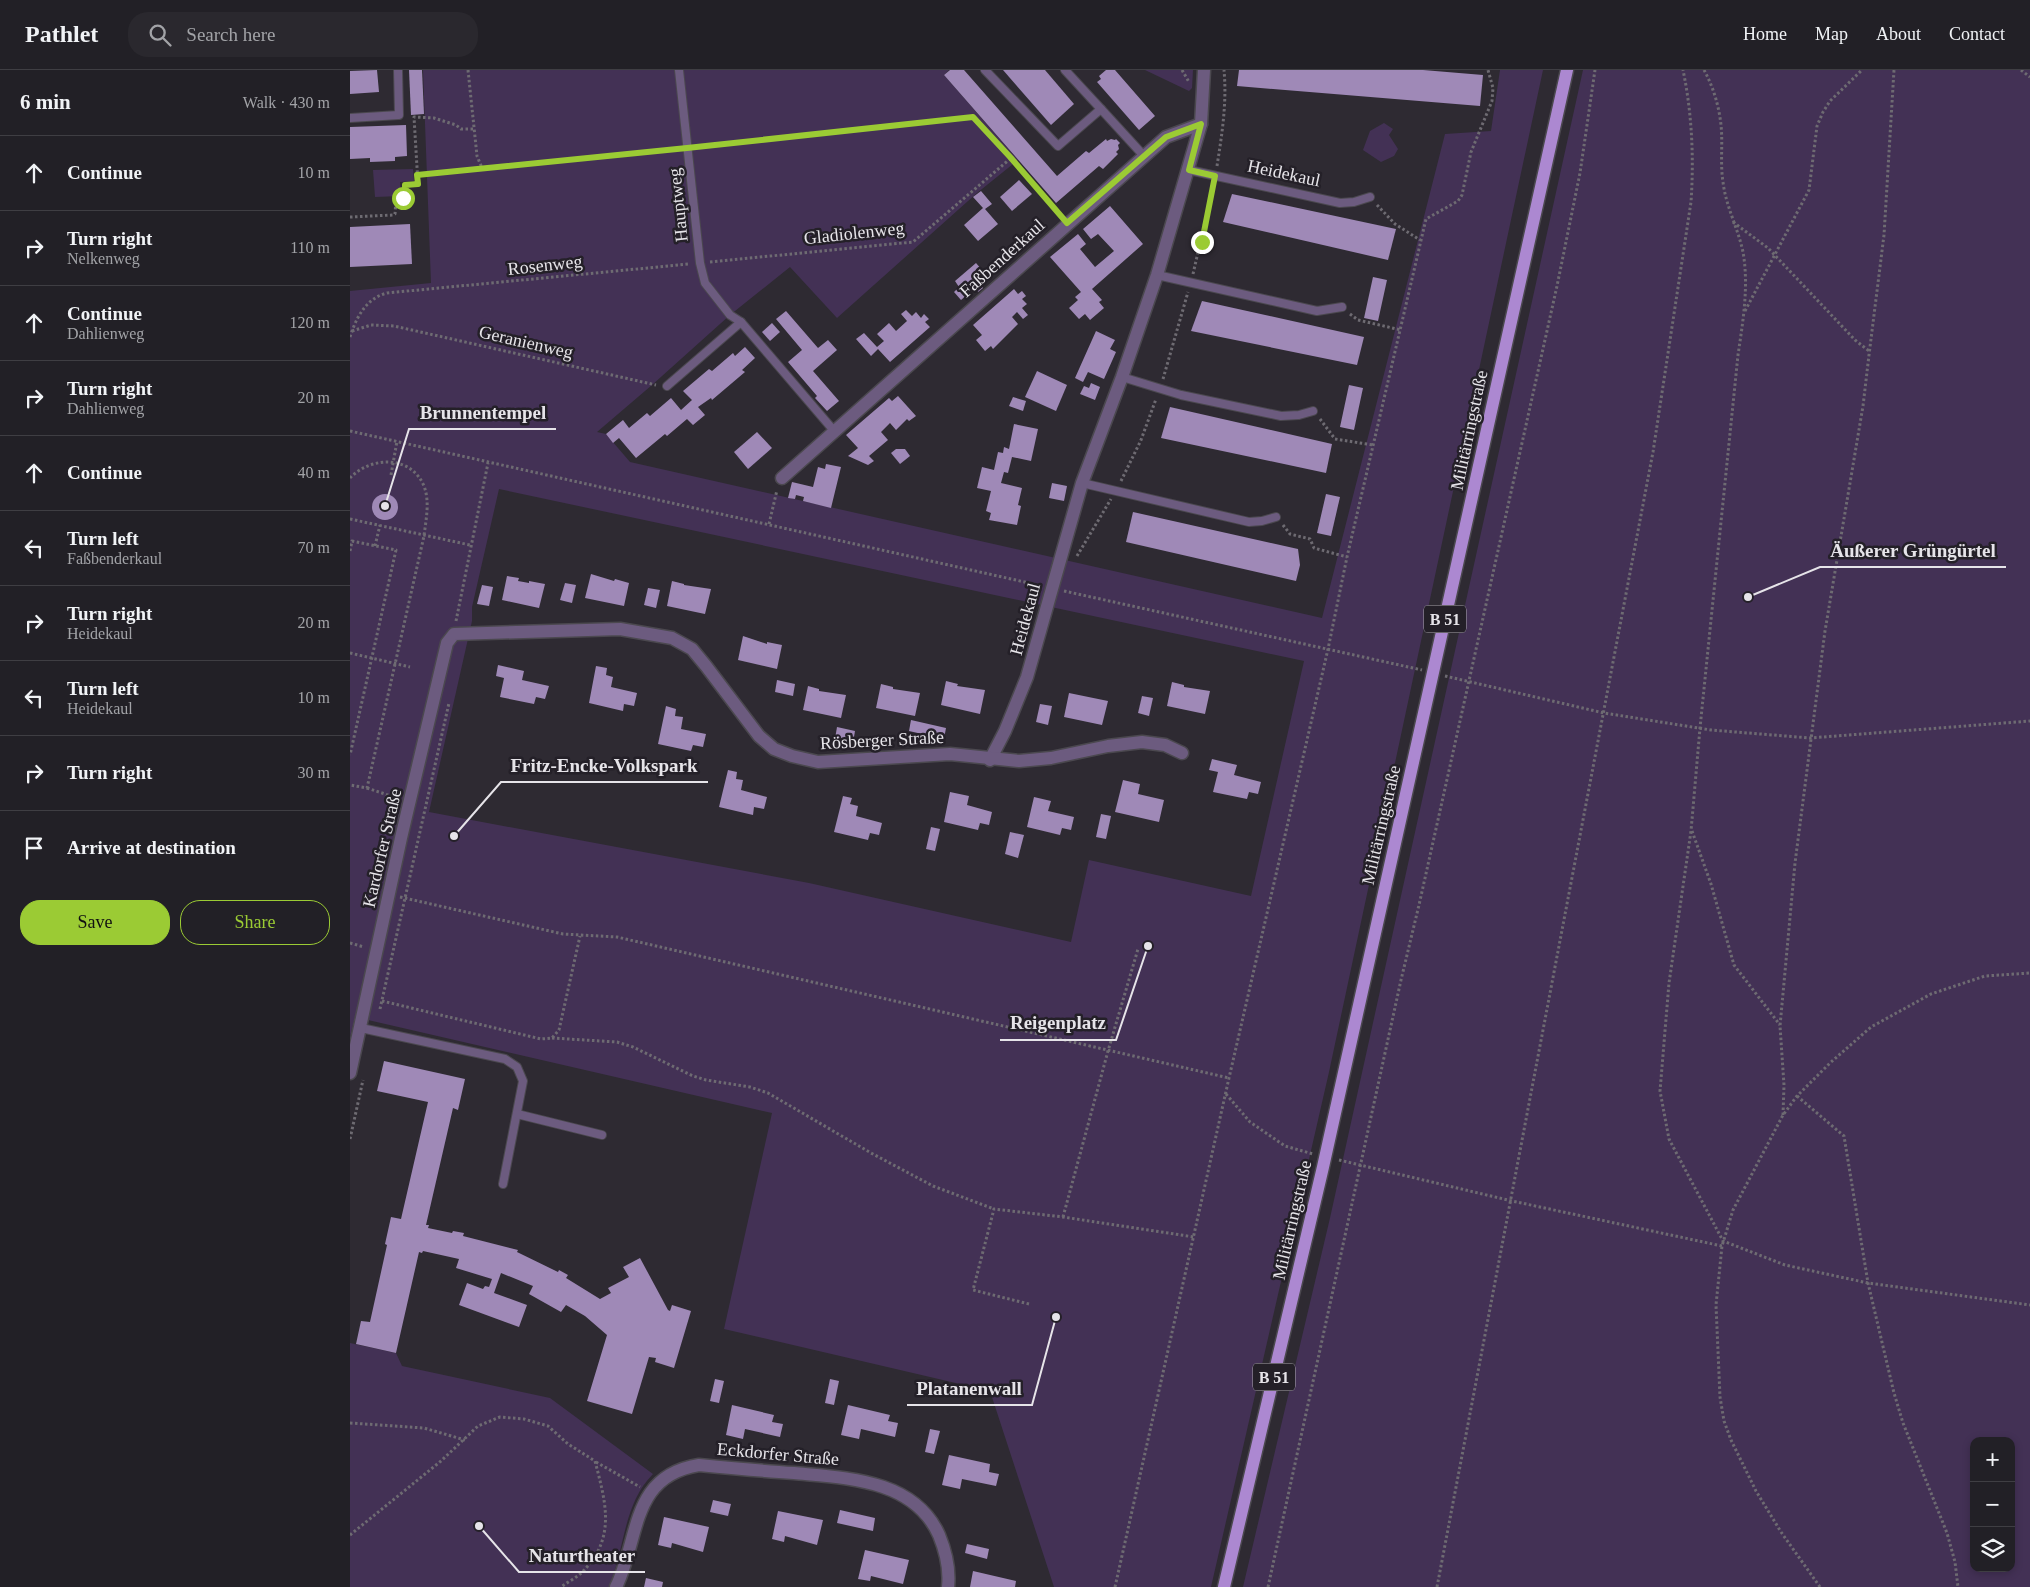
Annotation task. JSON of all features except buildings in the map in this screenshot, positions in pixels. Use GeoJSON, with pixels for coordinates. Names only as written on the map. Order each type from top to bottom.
{"type":"FeatureCollection","features":[{"type":"Feature","properties":{"kind":"main road","name":"Militärringstraße"},"geometry":{"type":"LineString","coordinates":[[1224,1587],[1325,1157],[1567,70]]}},
{"type":"Feature","properties":{"kind":"street","name":"Heidekaul"},"geometry":{"type":"LineString","coordinates":[[990,760],[1005,731],[1027,677],[1057,589],[1082,483],[1158,275],[1201,124],[1204,70]]}},
{"type":"Feature","properties":{"kind":"street","name":"Faßbenderkaul"},"geometry":{"type":"LineString","coordinates":[[782,478],[1166,137],[1201,124]]}},
{"type":"Feature","properties":{"kind":"street","name":"Rösberger Straße"},"geometry":{"type":"LineString","coordinates":[[454,634],[620,630],[672,638],[692,649],[759,736],[774,749],[792,756],[818,762],[950,754],[1019,762],[1051,758],[1108,746],[1142,742],[1164,745],[1182,753]]}},
{"type":"Feature","properties":{"kind":"street","name":"Kardorfer Straße"},"geometry":{"type":"LineString","coordinates":[[350,1072],[447,643],[454,634]]}},
{"type":"Feature","properties":{"kind":"street","name":"Eckdorfer Straße"},"geometry":{"type":"LineString","coordinates":[[616,1587],[626,1568],[633,1533],[650,1492],[668,1474],[682,1468],[699,1465],[845,1478],[876,1484],[898,1493],[923,1509],[934,1525],[948,1564],[948,1587]]}},
{"type":"Feature","properties":{"kind":"lane"},"geometry":{"type":"LineString","coordinates":[[350,118],[399,115],[398,70]]}},
{"type":"Feature","properties":{"kind":"lane","name":"Hauptweg"},"geometry":{"type":"LineString","coordinates":[[679,70],[700,263],[705,283],[730,315],[742,322]]}},
{"type":"Feature","properties":{"kind":"lane"},"geometry":{"type":"LineString","coordinates":[[985,70],[1058,146],[1101,109]]}},
{"type":"Feature","properties":{"kind":"lane"},"geometry":{"type":"LineString","coordinates":[[1065,70],[1144,156]]}},
{"type":"Feature","properties":{"kind":"lane","name":"Heidekaul"},"geometry":{"type":"LineString","coordinates":[[1189,170],[1340,203],[1354,202],[1370,197]]}},
{"type":"Feature","properties":{"kind":"lane"},"geometry":{"type":"LineString","coordinates":[[1158,275],[1317,311],[1342,307]]}},
{"type":"Feature","properties":{"kind":"lane"},"geometry":{"type":"LineString","coordinates":[[667,386],[742,322],[835,432]]}},
{"type":"Feature","properties":{"kind":"lane"},"geometry":{"type":"LineString","coordinates":[[1122,376],[1181,395],[1281,416],[1299,415],[1313,411]]}},
{"type":"Feature","properties":{"kind":"lane"},"geometry":{"type":"LineString","coordinates":[[1082,483],[1249,522],[1262,522],[1276,517]]}},
{"type":"Feature","properties":{"kind":"lane"},"geometry":{"type":"LineString","coordinates":[[360,1028],[505,1059],[517,1067],[523,1081],[503,1184]]}},
{"type":"Feature","properties":{"kind":"lane"},"geometry":{"type":"LineString","coordinates":[[516,1114],[602,1134]]}},
{"type":"Feature","properties":{"kind":"path"},"geometry":{"type":"LineString","coordinates":[[468,70],[477,156],[482,168]]}},
{"type":"Feature","properties":{"kind":"path"},"geometry":{"type":"LineString","coordinates":[[1077,557],[1116,492],[1141,440],[1160,388],[1191,283],[1215,176],[1223,128],[1226,88],[1224,70]]}},
{"type":"Feature","properties":{"kind":"path"},"geometry":{"type":"LineString","coordinates":[[1115,1587],[1420,240],[1426,219],[1458,202],[1462,195],[1472,152],[1492,101],[1493,88],[1488,70]]}},
{"type":"Feature","properties":{"kind":"path"},"geometry":{"type":"LineString","coordinates":[[1268,1587],[1578,182],[1594,70]]}},
{"type":"Feature","properties":{"kind":"path"},"geometry":{"type":"LineString","coordinates":[[1437,1587],[1512,1201],[1653,452],[1693,173],[1688,94],[1683,70]]}},
{"type":"Feature","properties":{"kind":"path"},"geometry":{"type":"LineString","coordinates":[[1704,70],[1718,107],[1721,126],[1722,179],[1725,198],[1742,251],[1745,270],[1745,312],[1738,355],[1700,728],[1692,831],[1669,983],[1660,1091],[1669,1139],[1723,1241],[1784,1265],[1868,1283],[2030,1305]]}},
{"type":"Feature","properties":{"kind":"path"},"geometry":{"type":"LineString","coordinates":[[1745,312],[1809,190],[1817,126],[1823,112],[1830,101],[1862,70]]}},
{"type":"Feature","properties":{"kind":"path"},"geometry":{"type":"LineString","coordinates":[[1783,1115],[1784,1085],[1780,1026],[1795,862],[1825,630],[1863,406],[1870,352],[1884,234],[1894,70]]}},
{"type":"Feature","properties":{"kind":"path"},"geometry":{"type":"LineString","coordinates":[[2021,70],[2030,76]]}},
{"type":"Feature","properties":{"kind":"path"},"geometry":{"type":"LineString","coordinates":[[350,217],[395,214],[396,200],[405,197],[405,185],[418,184],[414,117],[434,118],[456,125],[461,129],[474,129]]}},
{"type":"Feature","properties":{"kind":"path"},"geometry":{"type":"LineString","coordinates":[[417,175],[973,117],[1067,223]]}},
{"type":"Feature","properties":{"kind":"path","name":"Gladiolenweg"},"geometry":{"type":"LineString","coordinates":[[700,263],[912,242],[1011,158]]}},
{"type":"Feature","properties":{"kind":"path"},"geometry":{"type":"LineString","coordinates":[[1370,197],[1395,224],[1420,240]]}},
{"type":"Feature","properties":{"kind":"path"},"geometry":{"type":"LineString","coordinates":[[1732,221],[1748,231],[1776,255],[1855,340],[1870,352]]}},
{"type":"Feature","properties":{"kind":"path","name":"Rosenweg"},"geometry":{"type":"LineString","coordinates":[[350,337],[360,313],[372,299],[379,295],[700,263]]}},
{"type":"Feature","properties":{"kind":"path"},"geometry":{"type":"LineString","coordinates":[[1342,307],[1358,320],[1401,330]]}},
{"type":"Feature","properties":{"kind":"path","name":"Geranienweg"},"geometry":{"type":"LineString","coordinates":[[352,331],[371,324],[394,326],[652,385]]}},
{"type":"Feature","properties":{"kind":"path"},"geometry":{"type":"LineString","coordinates":[[1313,411],[1335,439],[1373,445]]}},
{"type":"Feature","properties":{"kind":"path"},"geometry":{"type":"LineString","coordinates":[[350,431],[1328,649],[1604,713],[1700,728],[1810,738],[2030,721]]}},
{"type":"Feature","properties":{"kind":"path"},"geometry":{"type":"LineString","coordinates":[[391,476],[397,441]]}},
{"type":"Feature","properties":{"kind":"path"},"geometry":{"type":"LineString","coordinates":[[350,478],[357,470],[376,462],[394,462],[411,470],[418,476],[424,486],[427,501],[424,536],[367,788]]}},
{"type":"Feature","properties":{"kind":"path"},"geometry":{"type":"LineString","coordinates":[[454,634],[470,545],[488,462]]}},
{"type":"Feature","properties":{"kind":"path"},"geometry":{"type":"LineString","coordinates":[[769,524],[782,478]]}},
{"type":"Feature","properties":{"kind":"path"},"geometry":{"type":"LineString","coordinates":[[1276,517],[1290,534],[1310,539],[1314,548],[1347,558]]}},
{"type":"Feature","properties":{"kind":"path"},"geometry":{"type":"LineString","coordinates":[[350,519],[470,545]]}},
{"type":"Feature","properties":{"kind":"path"},"geometry":{"type":"LineString","coordinates":[[375,546],[380,526]]}},
{"type":"Feature","properties":{"kind":"path"},"geometry":{"type":"LineString","coordinates":[[350,551],[352,541],[396,550],[350,754]]}},
{"type":"Feature","properties":{"kind":"path"},"geometry":{"type":"LineString","coordinates":[[1057,589],[1065,582]]}},
{"type":"Feature","properties":{"kind":"path"},"geometry":{"type":"LineString","coordinates":[[350,654],[410,667]]}},
{"type":"Feature","properties":{"kind":"path"},"geometry":{"type":"LineString","coordinates":[[374,1031],[450,699]]}},
{"type":"Feature","properties":{"kind":"path"},"geometry":{"type":"LineString","coordinates":[[350,785],[367,788],[410,802]]}},
{"type":"Feature","properties":{"kind":"path"},"geometry":{"type":"LineString","coordinates":[[1692,831],[1711,884],[1734,964],[1780,1026]]}},
{"type":"Feature","properties":{"kind":"path"},"geometry":{"type":"LineString","coordinates":[[389,894],[580,936],[617,936],[1229,1078]]}},
{"type":"Feature","properties":{"kind":"path"},"geometry":{"type":"LineString","coordinates":[[552,1038],[559,1030],[580,936]]}},
{"type":"Feature","properties":{"kind":"path"},"geometry":{"type":"LineString","coordinates":[[1063,1217],[1138,949]]}},
{"type":"Feature","properties":{"kind":"path"},"geometry":{"type":"LineString","coordinates":[[1820,1587],[1781,1532],[1756,1491],[1731,1440],[1724,1421],[1718,1379],[1716,1305],[1722,1246],[1733,1210],[1783,1115],[1797,1096],[1830,1063],[1871,1028],[1931,994],[1985,976],[2030,973]]}},
{"type":"Feature","properties":{"kind":"path"},"geometry":{"type":"LineString","coordinates":[[382,1001],[541,1039],[602,1040],[633,1047],[693,1076],[750,1087],[768,1093],[871,1153],[933,1186],[994,1209],[1194,1236]]}},
{"type":"Feature","properties":{"kind":"path"},"geometry":{"type":"LineString","coordinates":[[350,1139],[364,1078]]}},
{"type":"Feature","properties":{"kind":"path"},"geometry":{"type":"LineString","coordinates":[[1226,1093],[1250,1122],[1285,1146],[1512,1201],[1722,1246]]}},
{"type":"Feature","properties":{"kind":"path"},"geometry":{"type":"LineString","coordinates":[[1797,1096],[1844,1136],[1868,1283],[1902,1423],[1947,1532],[1955,1562],[1958,1587]]}},
{"type":"Feature","properties":{"kind":"path"},"geometry":{"type":"LineString","coordinates":[[994,1209],[974,1290],[1029,1304]]}},
{"type":"Feature","properties":{"kind":"path"},"geometry":{"type":"LineString","coordinates":[[350,1535],[465,1440],[478,1426],[500,1417],[524,1419],[548,1426],[568,1444],[650,1492]]}},
{"type":"Feature","properties":{"kind":"path"},"geometry":{"type":"LineString","coordinates":[[350,1423],[424,1428],[465,1440]]}},
{"type":"Feature","properties":{"kind":"path"},"geometry":{"type":"LineString","coordinates":[[561,1587],[586,1569],[604,1539],[605,1499],[595,1461]]}},
{"type":"Feature","properties":{"kind":"shaded area"},"geometry":{"type":"Polygon","coordinates":[[[423,70],[949,70],[944,75],[1018,160],[977,193],[837,318],[790,267],[730,315],[597,432],[606,434],[630,462],[1322,618],[1445,134],[1491,131],[1500,70],[1543,70],[1329,1072],[1211,1587],[1054,1587],[990,1391],[724,1329],[772,1113],[355,1017],[350,1037],[350,291],[431,283],[423,70]],[[499,489],[472,607],[472,621],[429,812],[809,883],[1071,942],[1089,860],[1251,896],[1304,661],[499,489]]]}},
{"type":"Feature","properties":{"kind":"shaded area"},"geometry":{"type":"Polygon","coordinates":[[[1145,70],[1193,70],[1192,88],[1189,91],[1145,70]]]}},
{"type":"Feature","properties":{"kind":"shaded area"},"geometry":{"type":"Polygon","coordinates":[[[1583,70],[2030,70],[2030,1587],[1243,1587],[1330,1218],[1583,70]]]}},
{"type":"Feature","properties":{"kind":"shaded area"},"geometry":{"type":"Polygon","coordinates":[[[1384,123],[1393,129],[1389,135],[1398,149],[1394,156],[1381,162],[1363,150],[1370,131],[1384,123]]]}},
{"type":"Feature","properties":{"kind":"shaded area"},"geometry":{"type":"Polygon","coordinates":[[[413,169],[414,181],[400,182],[401,196],[375,197],[373,170],[413,169]]]}},
{"type":"Feature","properties":{"kind":"shaded area"},"geometry":{"type":"Polygon","coordinates":[[[350,1343],[396,1353],[402,1366],[550,1398],[653,1474],[643,1486],[630,1513],[609,1587],[350,1587],[350,1343]]]}},
{"type":"Feature","properties":{"kind":"place","name":"Brunnentempel"},"geometry":{"type":"Point","coordinates":[385,506]}},
{"type":"Feature","properties":{"kind":"place","name":"Äußerer Grüngürtel"},"geometry":{"type":"Point","coordinates":[1748,597]}},
{"type":"Feature","properties":{"kind":"place","name":"Fritz-Encke-Volkspark"},"geometry":{"type":"Point","coordinates":[454,836]}},
{"type":"Feature","properties":{"kind":"place","name":"Reigenplatz"},"geometry":{"type":"Point","coordinates":[1148,946]}},
{"type":"Feature","properties":{"kind":"place","name":"Platanenwall"},"geometry":{"type":"Point","coordinates":[1056,1317]}},
{"type":"Feature","properties":{"kind":"place","name":"Naturtheater"},"geometry":{"type":"Point","coordinates":[479,1526]}},
{"type":"Feature","properties":{"kind":"route"},"geometry":{"type":"LineString","coordinates":[[403,198],[405,197],[405,185],[418,184],[417,175],[973,117],[1067,223],[1166,137],[1201,124],[1189,170],[1215,176],[1202,242]]}}]}
